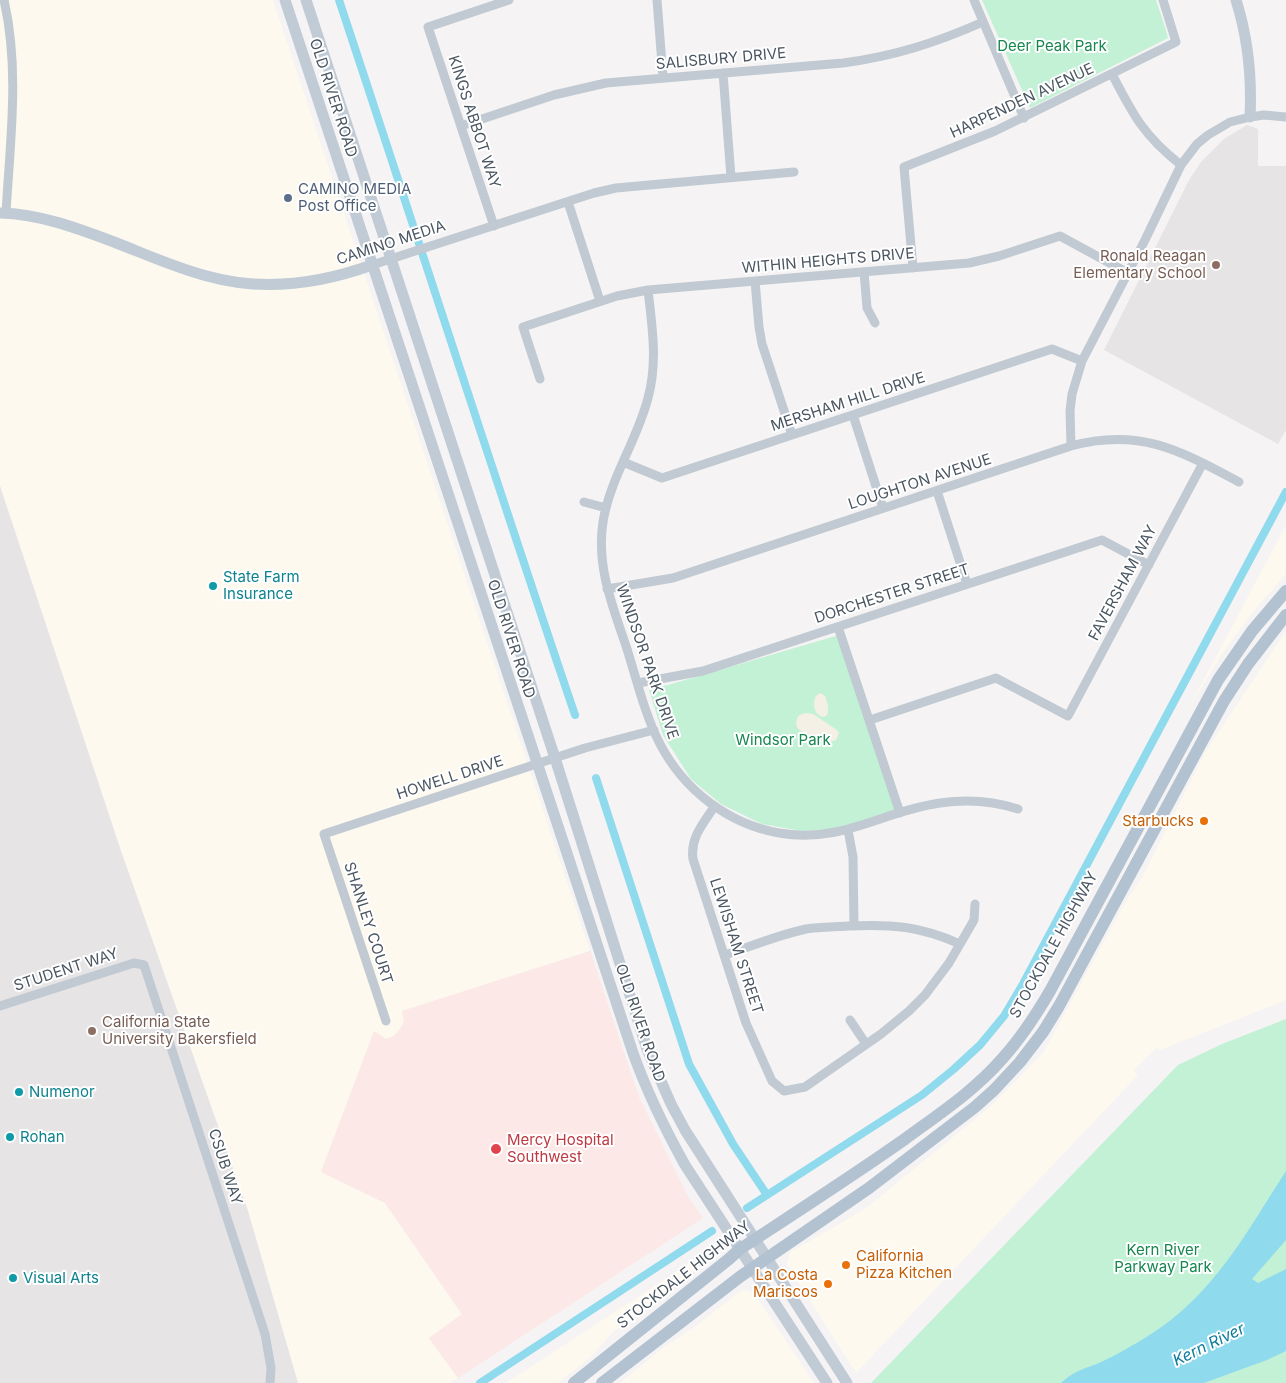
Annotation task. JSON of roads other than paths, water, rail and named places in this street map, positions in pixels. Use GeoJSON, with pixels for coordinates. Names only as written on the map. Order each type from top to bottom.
{"type":"FeatureCollection","features":[{"type":"Feature","properties":{"kind":"main road","name":"OLD RIVER ROAD"},"geometry":{"type":"LineString","coordinates":[[285,0],[632,1053],[656,1110],[685,1165],[827,1383]]}},
{"type":"Feature","properties":{"kind":"main road","name":"OLD RIVER ROAD"},"geometry":{"type":"LineString","coordinates":[[306,0],[555,758],[647,1049],[671,1104],[685,1130],[847,1383]]}},
{"type":"Feature","properties":{"kind":"main road"},"geometry":{"type":"LineString","coordinates":[[1236,0],[1249,59],[1250,117]]}},
{"type":"Feature","properties":{"kind":"main road","name":"CAMINO MEDIA"},"geometry":{"type":"LineString","coordinates":[[3,213],[28,215],[67,224],[188,270],[226,281],[246,284],[287,285],[309,282],[331,278],[372,265]]}},
{"type":"Feature","properties":{"kind":"main road","name":"STOCKDALE HIGHWAY"},"geometry":{"type":"LineString","coordinates":[[574,1383],[729,1259],[740,1248],[859,1171],[950,1107],[978,1084],[1003,1059],[1034,1017],[1054,984],[1228,665],[1264,616],[1286,591]]}},
{"type":"Feature","properties":{"kind":"main road"},"geometry":{"type":"LineString","coordinates":[[602,1383],[752,1268],[892,1171],[984,1098],[1010,1073],[1034,1045],[1059,1006],[1228,695],[1248,664],[1286,615]]}},
{"type":"Feature","properties":{"kind":"main road"},"geometry":{"type":"LineString","coordinates":[[1160,819],[1156,811],[1184,757],[1185,741]]}},
{"type":"Feature","properties":{"kind":"main road"},"geometry":{"type":"LineString","coordinates":[[599,953],[607,954],[611,958],[623,996],[633,1007]]}},
{"type":"Feature","properties":{"kind":"main road"},"geometry":{"type":"LineString","coordinates":[[892,1171],[892,1162],[897,1155],[942,1121],[950,1107]]}},
{"type":"Feature","properties":{"kind":"main road"},"geometry":{"type":"LineString","coordinates":[[618,1371],[620,1357],[656,1326],[670,1306]]}},
{"type":"Feature","properties":{"kind":"street"},"geometry":{"type":"LineString","coordinates":[[3,213],[13,88],[10,38],[4,0]]}},
{"type":"Feature","properties":{"kind":"street","name":"KINGS ABBOT WAY"},"geometry":{"type":"LineString","coordinates":[[494,226],[428,27],[507,0]]}},
{"type":"Feature","properties":{"kind":"street"},"geometry":{"type":"LineString","coordinates":[[656,0],[663,78]]}},
{"type":"Feature","properties":{"kind":"street"},"geometry":{"type":"LineString","coordinates":[[974,0],[1024,118]]}},
{"type":"Feature","properties":{"kind":"street","name":"HARPENDEN AVENUE"},"geometry":{"type":"LineString","coordinates":[[913,268],[904,167],[995,132],[1176,42],[1163,0]]}},
{"type":"Feature","properties":{"kind":"street","name":"SALISBURY DRIVE"},"geometry":{"type":"LineString","coordinates":[[461,126],[580,89],[606,83],[843,63],[870,59],[923,46],[983,22]]}},
{"type":"Feature","properties":{"kind":"street"},"geometry":{"type":"LineString","coordinates":[[723,73],[731,177]]}},
{"type":"Feature","properties":{"kind":"street"},"geometry":{"type":"LineString","coordinates":[[1112,74],[1140,126],[1163,152],[1181,165]]}},
{"type":"Feature","properties":{"kind":"street"},"geometry":{"type":"LineString","coordinates":[[1071,446],[1070,411],[1072,394],[1082,361],[1181,165],[1193,149],[1208,135],[1230,122],[1250,117],[1286,117]]}},
{"type":"Feature","properties":{"kind":"street","name":"CAMINO MEDIA"},"geometry":{"type":"LineString","coordinates":[[372,265],[594,193],[623,187],[794,172]]}},
{"type":"Feature","properties":{"kind":"street"},"geometry":{"type":"LineString","coordinates":[[568,202],[600,301]]}},
{"type":"Feature","properties":{"kind":"street","name":"WITHIN HEIGHTS DRIVE"},"geometry":{"type":"LineString","coordinates":[[540,379],[523,327],[632,292],[985,260],[1060,236],[1128,273]]}},
{"type":"Feature","properties":{"kind":"street"},"geometry":{"type":"LineString","coordinates":[[864,272],[867,308],[875,323]]}},
{"type":"Feature","properties":{"kind":"street"},"geometry":{"type":"LineString","coordinates":[[755,281],[762,344],[792,435]]}},
{"type":"Feature","properties":{"kind":"street","name":"WINDSOR PARK DRIVE"},"geometry":{"type":"LineString","coordinates":[[648,290],[654,350],[652,380],[644,412],[606,508],[601,547],[603,574],[607,589],[654,730],[668,758],[699,795],[714,807],[745,823],[778,833],[810,836],[848,830],[923,806],[956,801],[991,802],[1018,809]]}},
{"type":"Feature","properties":{"kind":"street","name":"MERSHAM HILL DRIVE"},"geometry":{"type":"LineString","coordinates":[[623,462],[662,478],[1052,349],[1082,361]]}},
{"type":"Feature","properties":{"kind":"street"},"geometry":{"type":"LineString","coordinates":[[853,415],[883,508]]}},
{"type":"Feature","properties":{"kind":"street","name":"LOUGHTON AVENUE"},"geometry":{"type":"LineString","coordinates":[[607,589],[673,578],[1071,446],[1096,441],[1133,440],[1166,447],[1240,482]]}},
{"type":"Feature","properties":{"kind":"street","name":"FAVERSHAM WAY"},"geometry":{"type":"LineString","coordinates":[[870,720],[996,678],[1068,716],[1203,463]]}},
{"type":"Feature","properties":{"kind":"street"},"geometry":{"type":"LineString","coordinates":[[936,491],[967,584]]}},
{"type":"Feature","properties":{"kind":"street"},"geometry":{"type":"LineString","coordinates":[[584,502],[606,508]]}},
{"type":"Feature","properties":{"kind":"street","name":"DORCHESTER STREET"},"geometry":{"type":"LineString","coordinates":[[638,683],[704,671],[1102,540],[1149,565]]}},
{"type":"Feature","properties":{"kind":"street"},"geometry":{"type":"LineString","coordinates":[[838,627],[900,813]]}},
{"type":"Feature","properties":{"kind":"street","name":"HOWELL DRIVE"},"geometry":{"type":"LineString","coordinates":[[324,834],[537,763],[654,730]]}},
{"type":"Feature","properties":{"kind":"street","name":"LEWISHAM STREET"},"geometry":{"type":"LineString","coordinates":[[714,807],[694,838],[691,848],[693,859],[746,1023],[772,1081],[784,1091],[805,1087],[866,1044]]}},
{"type":"Feature","properties":{"kind":"street"},"geometry":{"type":"LineString","coordinates":[[848,830],[853,857],[854,926]]}},
{"type":"Feature","properties":{"kind":"street","name":"SHANLEY COURT"},"geometry":{"type":"LineString","coordinates":[[324,834],[386,1021]]}},
{"type":"Feature","properties":{"kind":"street"},"geometry":{"type":"LineString","coordinates":[[850,1020],[866,1044],[896,1023],[925,995],[949,963],[974,920],[975,904]]}},
{"type":"Feature","properties":{"kind":"street"},"geometry":{"type":"LineString","coordinates":[[725,955],[806,930],[854,926],[888,925],[906,927],[940,935],[960,944]]}},
{"type":"Feature","properties":{"kind":"street","name":"STUDENT WAY"},"geometry":{"type":"LineString","coordinates":[[0,1006],[134,963],[140,963]]}},
{"type":"Feature","properties":{"kind":"street","name":"CSUB WAY"},"geometry":{"type":"LineString","coordinates":[[140,963],[144,965],[265,1334],[269,1348],[270,1383]]}},
{"type":"Feature","properties":{"kind":"water","name":"Kern River"},"geometry":{"type":"Polygon","coordinates":[[[1286,1171],[1286,1240],[1252,1279],[1258,1283],[1286,1269],[1286,1351],[1204,1383],[1061,1383],[1076,1372],[1113,1356],[1148,1336],[1171,1320],[1191,1302],[1210,1283],[1242,1240],[1286,1171]]]}},
{"type":"Feature","properties":{"kind":"waterway"},"geometry":{"type":"LineString","coordinates":[[339,0],[575,715]]}},
{"type":"Feature","properties":{"kind":"waterway"},"geometry":{"type":"LineString","coordinates":[[747,1208],[922,1095],[980,1045],[1004,1016],[1023,984],[1286,492]]}},
{"type":"Feature","properties":{"kind":"waterway"},"geometry":{"type":"LineString","coordinates":[[596,778],[689,1064],[733,1144],[767,1195]]}},
{"type":"Feature","properties":{"kind":"waterway"},"geometry":{"type":"LineString","coordinates":[[480,1383],[712,1231]]}},
{"type":"Feature","properties":{"kind":"place","name":"CAMINO MEDIA Post Office"},"geometry":{"type":"Point","coordinates":[288,198]}},
{"type":"Feature","properties":{"kind":"place","name":"Ronald Reagan Elementary School"},"geometry":{"type":"Point","coordinates":[1216,265]}},
{"type":"Feature","properties":{"kind":"place","name":"State Farm Insurance"},"geometry":{"type":"Point","coordinates":[213,586]}},
{"type":"Feature","properties":{"kind":"place","name":"Starbucks"},"geometry":{"type":"Point","coordinates":[1204,821]}},
{"type":"Feature","properties":{"kind":"place","name":"California State University Bakersfield"},"geometry":{"type":"Point","coordinates":[92,1031]}},
{"type":"Feature","properties":{"kind":"place","name":"Numenor"},"geometry":{"type":"Point","coordinates":[19,1092]}},
{"type":"Feature","properties":{"kind":"place","name":"Rohan"},"geometry":{"type":"Point","coordinates":[10,1137]}},
{"type":"Feature","properties":{"kind":"place","name":"Mercy Hospital Southwest"},"geometry":{"type":"Point","coordinates":[496,1149]}},
{"type":"Feature","properties":{"kind":"place","name":"California Pizza Kitchen"},"geometry":{"type":"Point","coordinates":[846,1265]}},
{"type":"Feature","properties":{"kind":"place","name":"Visual Arts"},"geometry":{"type":"Point","coordinates":[13,1278]}},
{"type":"Feature","properties":{"kind":"place","name":"La Costa Mariscos"},"geometry":{"type":"Point","coordinates":[828,1284]}},
{"type":"Feature","properties":{"kind":"park label","name":"Deer Peak Park"},"geometry":{"type":"Point","coordinates":[1052,46]}},
{"type":"Feature","properties":{"kind":"park label","name":"Windsor Park"},"geometry":{"type":"Point","coordinates":[783,740]}},
{"type":"Feature","properties":{"kind":"park label","name":"Kern River Parkway Park"},"geometry":{"type":"Point","coordinates":[1163,1258]}}]}
